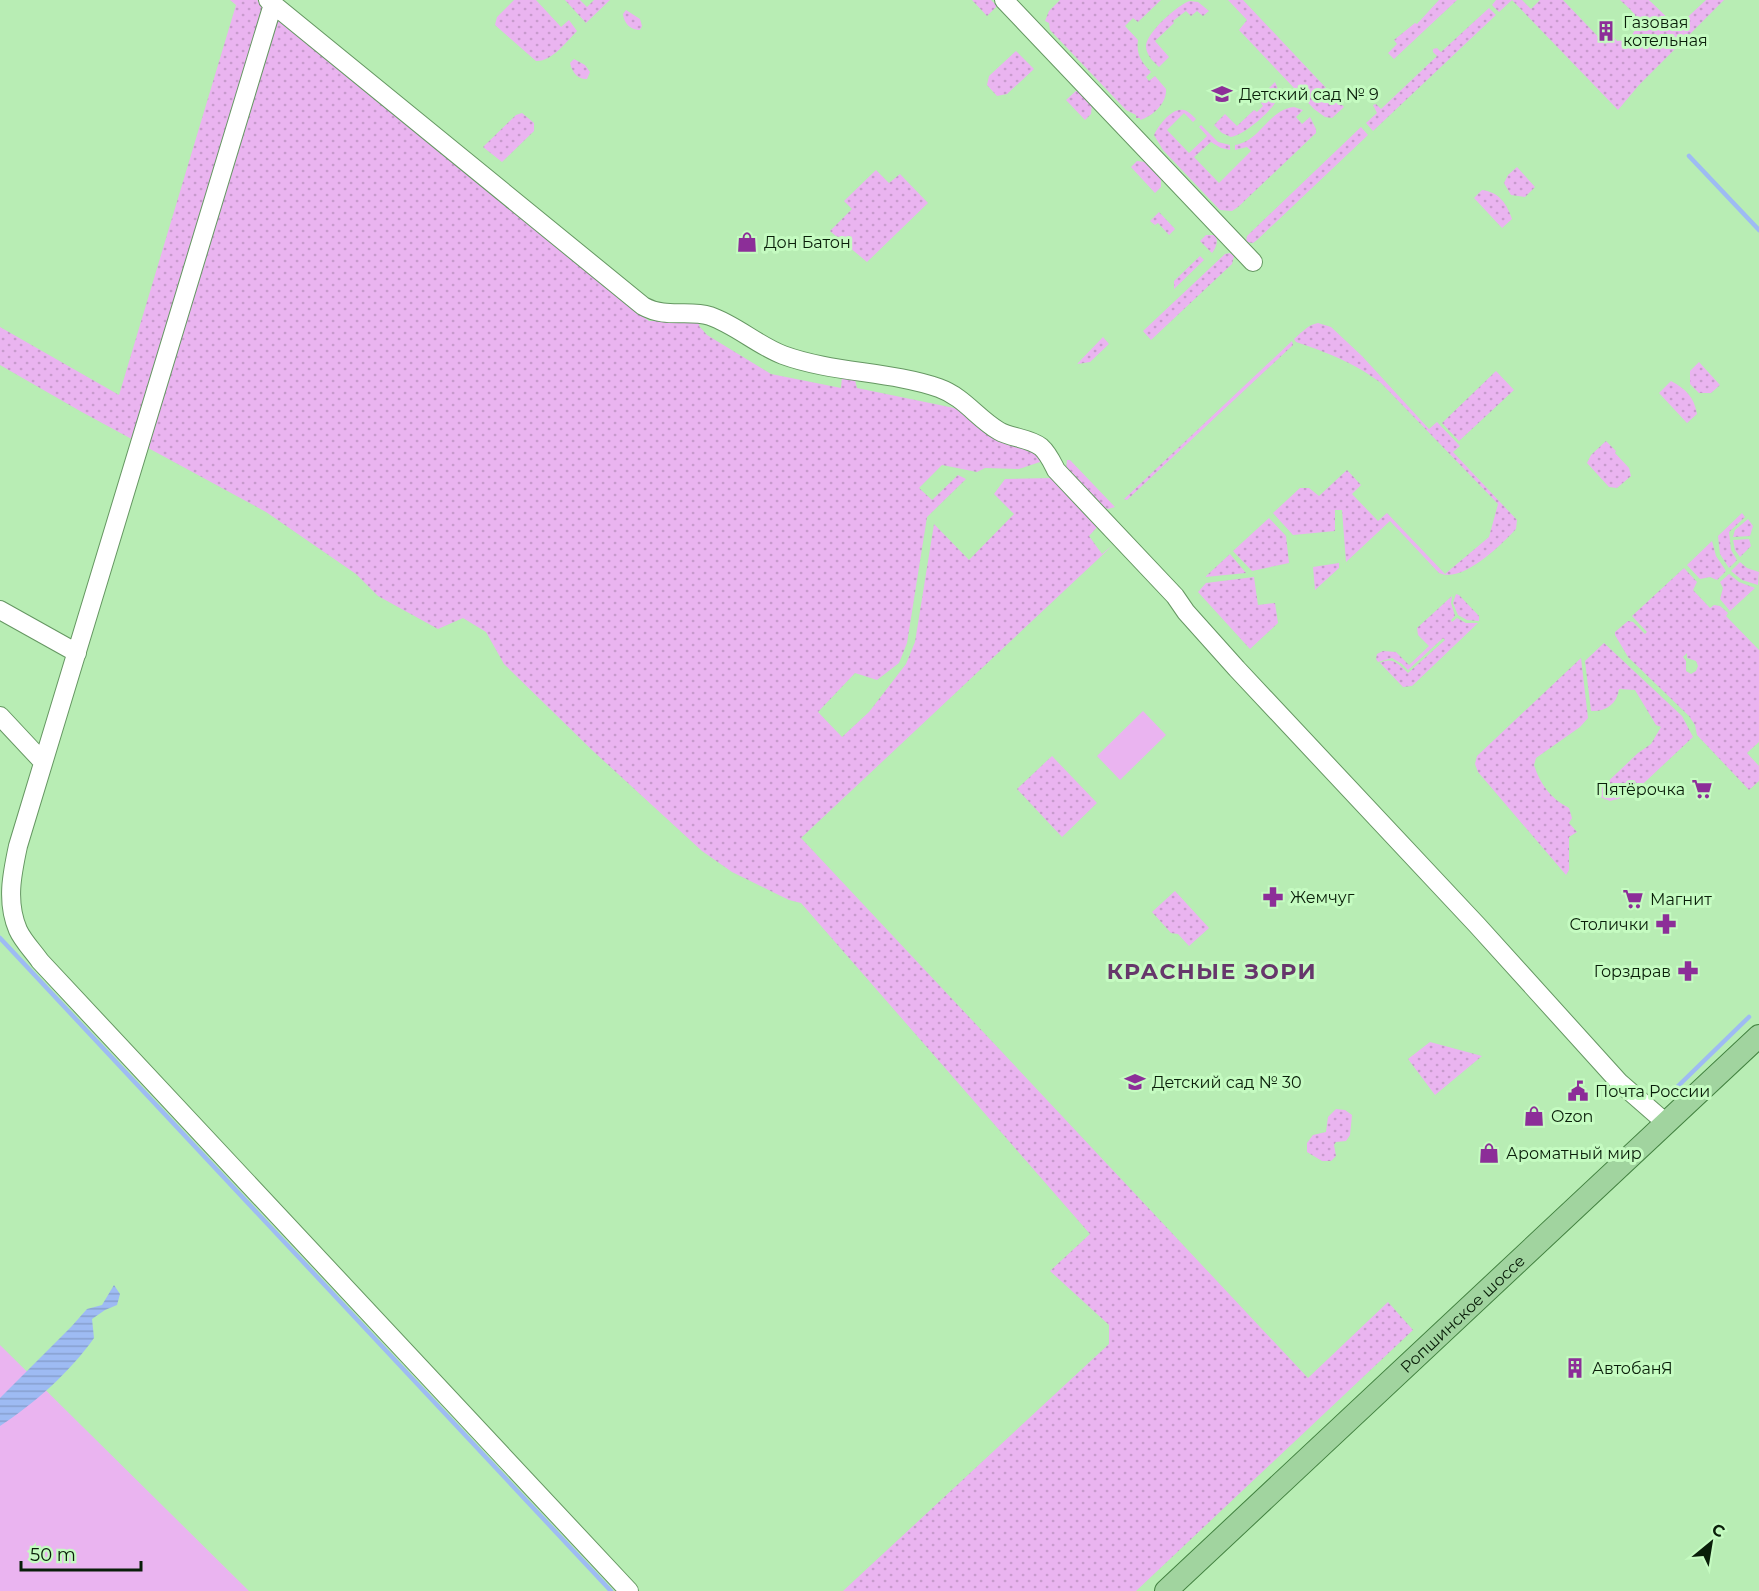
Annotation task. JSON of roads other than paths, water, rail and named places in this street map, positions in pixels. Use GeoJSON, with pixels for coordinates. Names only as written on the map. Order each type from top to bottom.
{"type":"FeatureCollection","features":[{"type":"Feature","properties":{"kind":"main road","name":"Ропшинское шоссе"},"geometry":{"type":"LineString","coordinates":[[1166,1591],[1759,1036]]}},
{"type":"Feature","properties":{"kind":"street"},"geometry":{"type":"LineString","coordinates":[[1004,0],[1253,262]]}},
{"type":"Feature","properties":{"kind":"street"},"geometry":{"type":"LineString","coordinates":[[629,1591],[40,961],[18,930],[11,899],[10,882],[18,846],[270,2],[643,306],[654,312],[707,315],[783,355],[940,388],[961,399],[994,428],[1008,436],[1040,446],[1056,470],[1175,596],[1186,612],[1216,645],[1485,934],[1619,1082],[1666,1123]]}},
{"type":"Feature","properties":{"kind":"street"},"geometry":{"type":"LineString","coordinates":[[0,610],[77,653]]}},
{"type":"Feature","properties":{"kind":"street"},"geometry":{"type":"LineString","coordinates":[[0,716],[44,762]]}},
{"type":"Feature","properties":{"kind":"water"},"geometry":{"type":"Polygon","coordinates":[[[114,1285],[120,1294],[117,1305],[92,1319],[94,1338],[85,1350],[51,1386],[26,1408],[0,1426],[0,1398],[87,1309],[102,1305],[114,1285]]]}},
{"type":"Feature","properties":{"kind":"waterway"},"geometry":{"type":"LineString","coordinates":[[1689,156],[1759,230]]}},
{"type":"Feature","properties":{"kind":"waterway"},"geometry":{"type":"LineString","coordinates":[[0,938],[611,1591]]}},
{"type":"Feature","properties":{"kind":"waterway"},"geometry":{"type":"LineString","coordinates":[[1675,1089],[1749,1017]]}},
{"type":"Feature","properties":{"kind":"place","name":"Газовая котельная"},"geometry":{"type":"Point","coordinates":[1606,31]}},
{"type":"Feature","properties":{"kind":"place","name":"Детский сад № 9"},"geometry":{"type":"Point","coordinates":[1222,94]}},
{"type":"Feature","properties":{"kind":"place","name":"Дон Батон"},"geometry":{"type":"Point","coordinates":[747,242]}},
{"type":"Feature","properties":{"kind":"place","name":"Пятёрочка"},"geometry":{"type":"Point","coordinates":[1702,789]}},
{"type":"Feature","properties":{"kind":"place","name":"Жемчуг"},"geometry":{"type":"Point","coordinates":[1273,897]}},
{"type":"Feature","properties":{"kind":"place","name":"Магнит"},"geometry":{"type":"Point","coordinates":[1633,899]}},
{"type":"Feature","properties":{"kind":"place","name":"Столички"},"geometry":{"type":"Point","coordinates":[1666,924]}},
{"type":"Feature","properties":{"kind":"place","name":"Горздрав"},"geometry":{"type":"Point","coordinates":[1688,971]}},
{"type":"Feature","properties":{"kind":"place","name":"Детский сад № 30"},"geometry":{"type":"Point","coordinates":[1135,1082]}},
{"type":"Feature","properties":{"kind":"place","name":"Почта России"},"geometry":{"type":"Point","coordinates":[1578,1091]}},
{"type":"Feature","properties":{"kind":"place","name":"Ozon"},"geometry":{"type":"Point","coordinates":[1534,1116]}},
{"type":"Feature","properties":{"kind":"place","name":"Ароматный мир"},"geometry":{"type":"Point","coordinates":[1489,1153]}},
{"type":"Feature","properties":{"kind":"place","name":"АвтобанЯ"},"geometry":{"type":"Point","coordinates":[1575,1368]}},
{"type":"Feature","properties":{"kind":"district","name":"КРАСНЫЕ ЗОРИ"},"geometry":{"type":"Point","coordinates":[1212,971]}}]}
